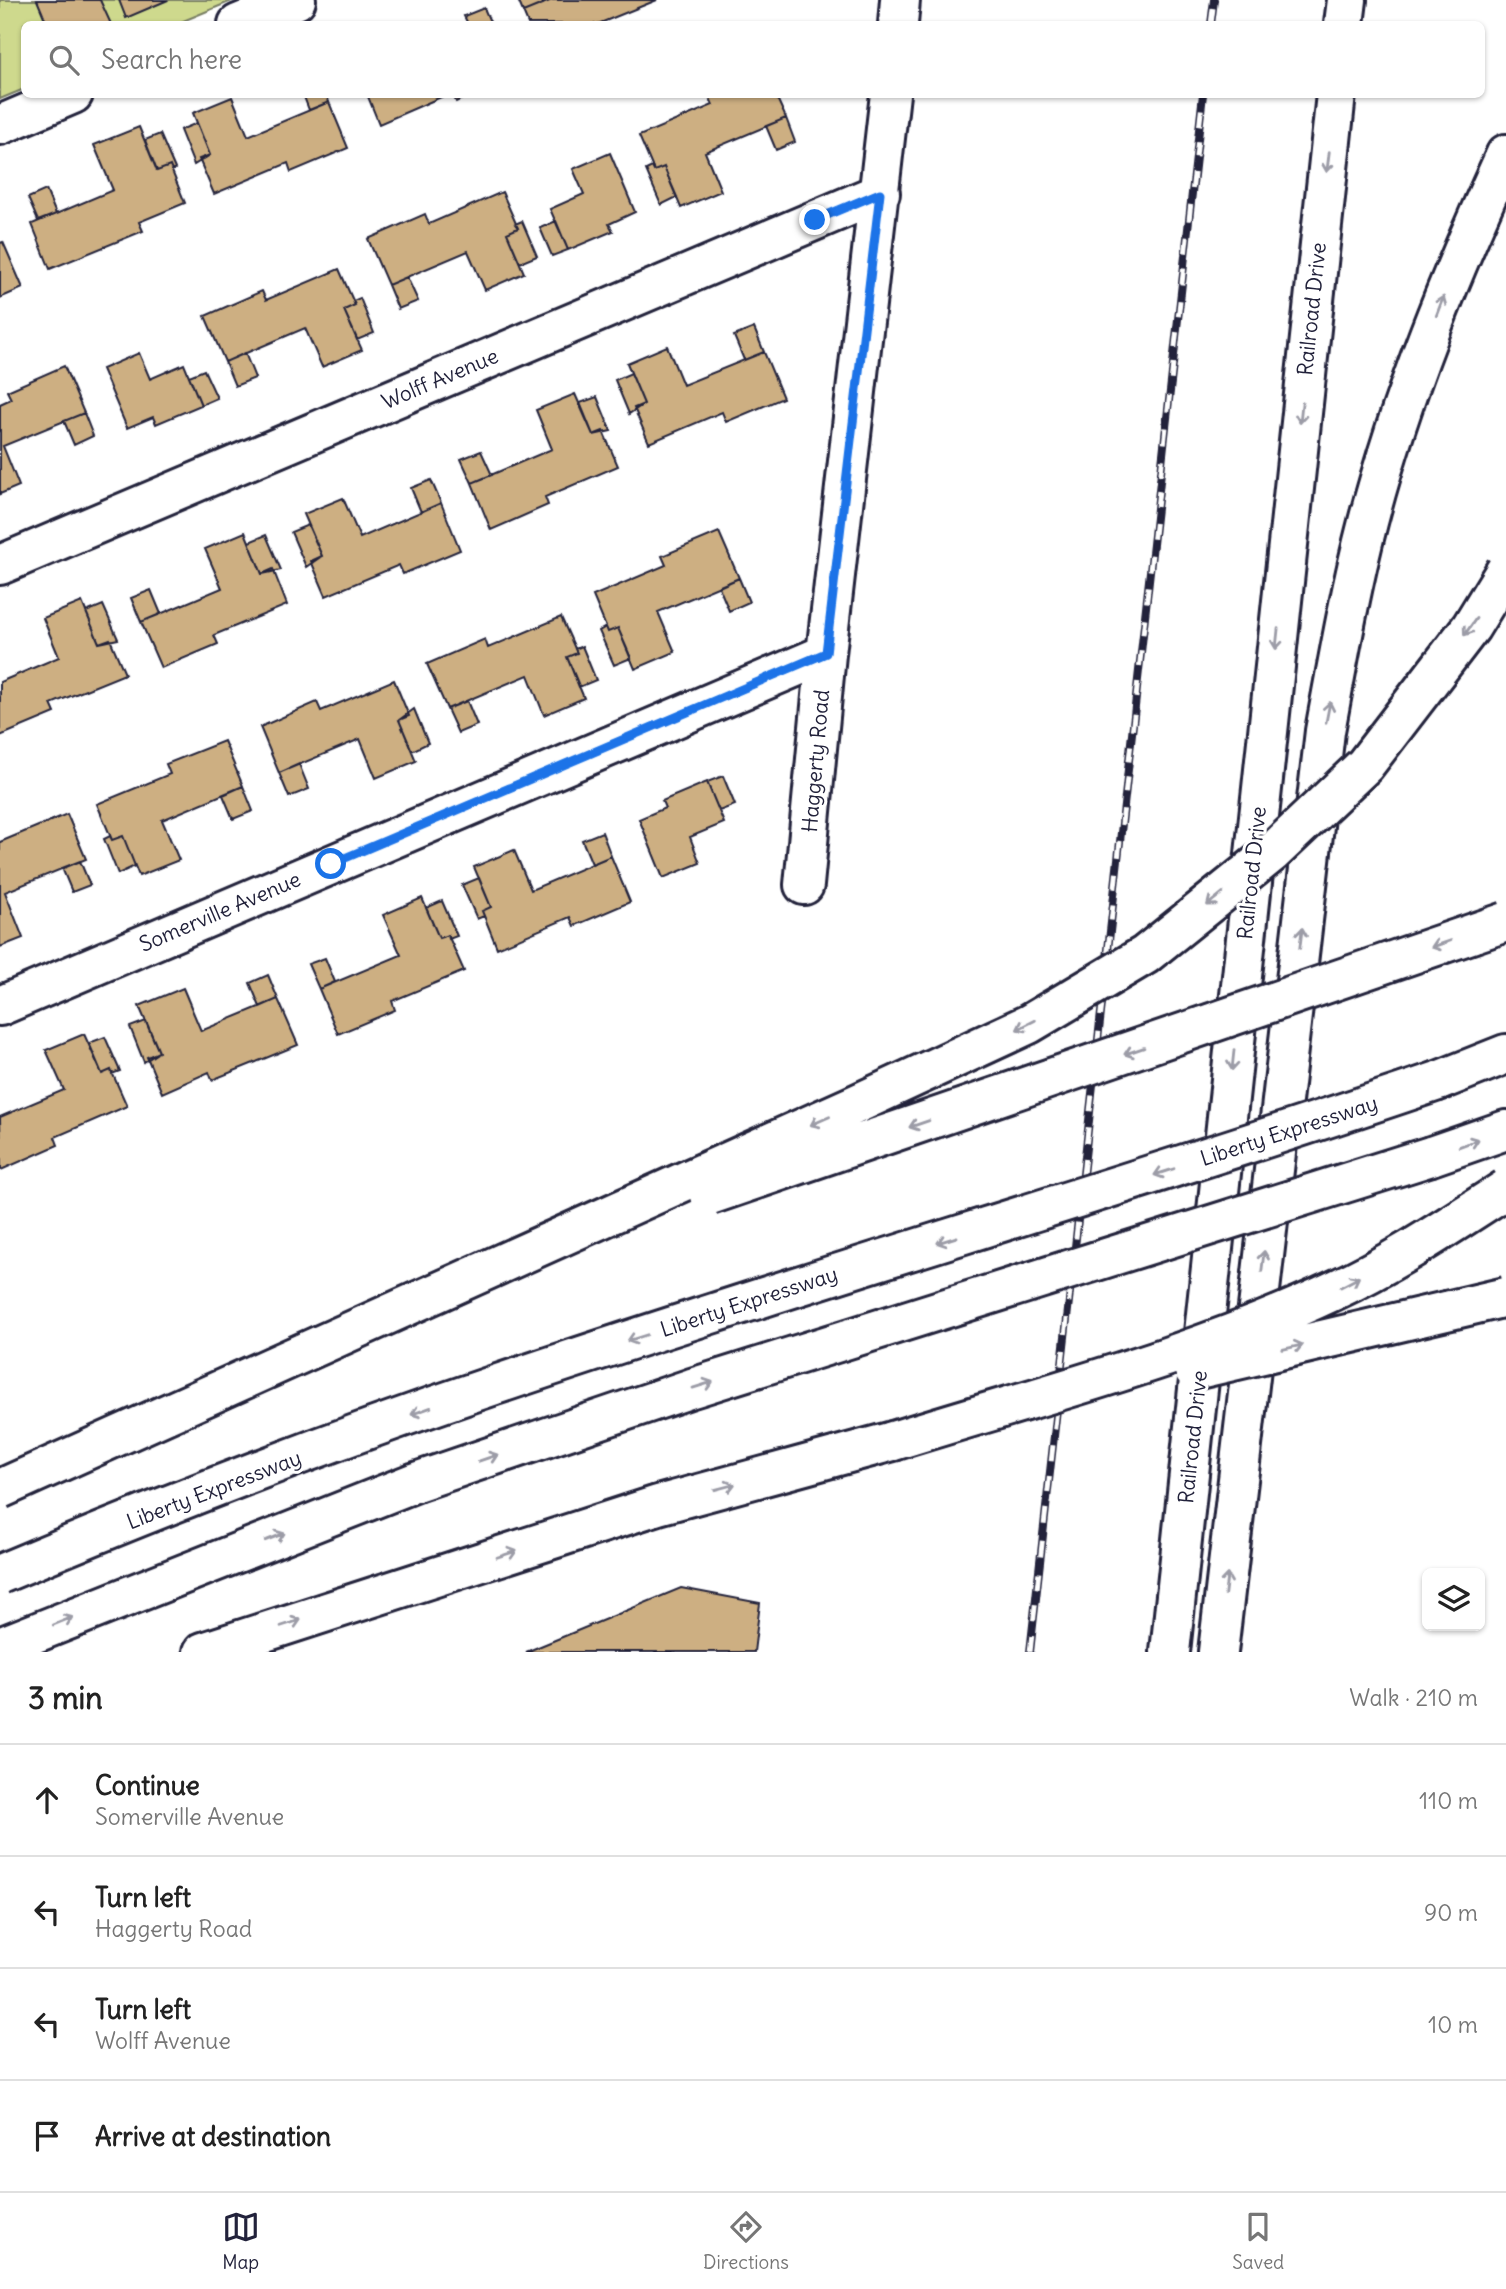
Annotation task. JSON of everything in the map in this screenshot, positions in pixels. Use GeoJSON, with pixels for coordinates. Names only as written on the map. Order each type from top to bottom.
{"type":"FeatureCollection","features":[{"type":"Feature","properties":{"kind":"main road"},"geometry":{"type":"LineString","coordinates":[[245,21],[296,0]]}},
{"type":"Feature","properties":{"kind":"main road"},"geometry":{"type":"LineString","coordinates":[[898,21],[900,0]]}},
{"type":"Feature","properties":{"kind":"main road"},"geometry":{"type":"LineString","coordinates":[[1344,21],[1347,0]]}},
{"type":"Feature","properties":{"kind":"main road"},"geometry":{"type":"LineString","coordinates":[[0,125],[64,98]]}},
{"type":"Feature","properties":{"kind":"main road","name":"Haggerty Road"},"geometry":{"type":"LineString","coordinates":[[804,885],[826,653],[890,98]]}},
{"type":"Feature","properties":{"kind":"main road","name":"Railroad Drive"},"geometry":{"type":"LineString","coordinates":[[1170,1652],[1336,98]]}},
{"type":"Feature","properties":{"kind":"main road"},"geometry":{"type":"LineString","coordinates":[[1218,1652],[1325,731],[1368,521],[1415,369],[1458,258],[1506,155]]}},
{"type":"Feature","properties":{"kind":"main road","name":"Wolff Avenue"},"geometry":{"type":"LineString","coordinates":[[0,565],[880,193]]}},
{"type":"Feature","properties":{"kind":"main road"},"geometry":{"type":"LineString","coordinates":[[0,1489],[202,1397],[364,1328],[1029,1024],[1145,955],[1272,853],[1365,765],[1471,627],[1506,569]]}},
{"type":"Feature","properties":{"kind":"main road","name":"Somerville Avenue"},"geometry":{"type":"LineString","coordinates":[[0,1006],[826,653]]}},
{"type":"Feature","properties":{"kind":"main road"},"geometry":{"type":"LineString","coordinates":[[364,1328],[717,1192],[1506,922]]}},
{"type":"Feature","properties":{"kind":"main road","name":"Liberty Expressway"},"geometry":{"type":"LineString","coordinates":[[0,1574],[173,1505],[491,1386],[850,1269],[1239,1149],[1438,1081],[1506,1054]]}},
{"type":"Feature","properties":{"kind":"main road"},"geometry":{"type":"LineString","coordinates":[[0,1647],[429,1477],[692,1388],[1431,1156],[1506,1130]]}},
{"type":"Feature","properties":{"kind":"main road"},"geometry":{"type":"LineString","coordinates":[[892,1441],[1235,1333],[1334,1291],[1421,1244],[1506,1189]]}},
{"type":"Feature","properties":{"kind":"main road"},"geometry":{"type":"LineString","coordinates":[[203,1652],[658,1505],[892,1441],[1506,1297]]}},
{"type":"Feature","properties":{"kind":"green space"},"geometry":{"type":"Polygon","coordinates":[[[0,0],[234,0],[183,21],[21,21],[21,90],[0,99],[0,0]]]}},
{"type":"Feature","properties":{"kind":"building"},"geometry":{"type":"Polygon","coordinates":[[[37,0],[100,0],[110,21],[46,21],[37,0]]]}},
{"type":"Feature","properties":{"kind":"building"},"geometry":{"type":"Polygon","coordinates":[[[119,0],[168,0],[126,18],[119,0]]]}},
{"type":"Feature","properties":{"kind":"building"},"geometry":{"type":"Polygon","coordinates":[[[518,0],[541,0],[543,4],[523,12],[518,0]]]}},
{"type":"Feature","properties":{"kind":"building"},"geometry":{"type":"Polygon","coordinates":[[[552,0],[657,0],[605,21],[527,21],[523,12],[552,0]]]}},
{"type":"Feature","properties":{"kind":"building"},"geometry":{"type":"Polygon","coordinates":[[[484,8],[490,21],[466,21],[464,16],[484,8]]]}},
{"type":"Feature","properties":{"kind":"building"},"geometry":{"type":"Polygon","coordinates":[[[232,98],[248,136],[329,102],[348,148],[291,172],[288,163],[214,194],[199,159],[210,155],[193,113],[232,98]]]}},
{"type":"Feature","properties":{"kind":"building"},"geometry":{"type":"Polygon","coordinates":[[[304,98],[328,98],[329,102],[309,110],[304,98]]]}},
{"type":"Feature","properties":{"kind":"building"},"geometry":{"type":"Polygon","coordinates":[[[369,98],[439,98],[379,124],[369,98]]]}},
{"type":"Feature","properties":{"kind":"building"},"geometry":{"type":"Polygon","coordinates":[[[710,98],[777,98],[786,118],[705,152],[721,191],[681,208],[664,167],[654,171],[639,136],[713,105],[710,98]]]}},
{"type":"Feature","properties":{"kind":"building"},"geometry":{"type":"Polygon","coordinates":[[[786,118],[795,142],[776,150],[766,126],[786,118]]]}},
{"type":"Feature","properties":{"kind":"building"},"geometry":{"type":"Polygon","coordinates":[[[197,123],[210,155],[194,165],[180,130],[197,123]]]}},
{"type":"Feature","properties":{"kind":"building"},"geometry":{"type":"Polygon","coordinates":[[[139,127],[157,171],[170,166],[185,203],[139,222],[143,231],[50,269],[32,224],[113,190],[94,145],[139,127]]]}},
{"type":"Feature","properties":{"kind":"building"},"geometry":{"type":"Polygon","coordinates":[[[160,134],[175,169],[172,171],[170,166],[157,171],[145,140],[160,134]]]}},
{"type":"Feature","properties":{"kind":"building"},"geometry":{"type":"Polygon","coordinates":[[[610,153],[635,212],[609,224],[613,231],[568,250],[550,209],[584,194],[573,169],[610,153]]]}},
{"type":"Feature","properties":{"kind":"building"},"geometry":{"type":"Polygon","coordinates":[[[652,167],[654,171],[664,167],[677,197],[661,205],[646,170],[652,167]]]}},
{"type":"Feature","properties":{"kind":"building"},"geometry":{"type":"Polygon","coordinates":[[[46,190],[56,214],[38,221],[28,198],[46,190]]]}},
{"type":"Feature","properties":{"kind":"building"},"geometry":{"type":"Polygon","coordinates":[[[502,192],[518,228],[507,233],[524,273],[485,290],[468,251],[388,285],[368,239],[425,214],[429,224],[502,192]]]}},
{"type":"Feature","properties":{"kind":"building"},"geometry":{"type":"Polygon","coordinates":[[[522,221],[537,256],[520,263],[507,233],[518,228],[515,224],[522,221]]]}},
{"type":"Feature","properties":{"kind":"building"},"geometry":{"type":"Polygon","coordinates":[[[556,221],[568,250],[552,256],[540,228],[556,221]]]}},
{"type":"Feature","properties":{"kind":"building"},"geometry":{"type":"Polygon","coordinates":[[[3,242],[23,288],[0,298],[0,243],[3,242]]]}},
{"type":"Feature","properties":{"kind":"building"},"geometry":{"type":"Polygon","coordinates":[[[339,269],[355,305],[344,310],[362,350],[322,367],[305,328],[225,362],[205,316],[262,291],[266,300],[339,269]]]}},
{"type":"Feature","properties":{"kind":"building"},"geometry":{"type":"Polygon","coordinates":[[[407,277],[418,301],[398,309],[388,285],[407,277]]]}},
{"type":"Feature","properties":{"kind":"building"},"geometry":{"type":"Polygon","coordinates":[[[360,298],[374,333],[357,340],[344,310],[355,305],[353,301],[360,298]]]}},
{"type":"Feature","properties":{"kind":"building"},"geometry":{"type":"Polygon","coordinates":[[[754,328],[764,352],[744,360],[734,336],[754,328]]]}},
{"type":"Feature","properties":{"kind":"building"},"geometry":{"type":"Polygon","coordinates":[[[667,346],[683,385],[764,352],[783,398],[726,422],[722,412],[649,443],[634,408],[644,404],[627,363],[667,346]]]}},
{"type":"Feature","properties":{"kind":"building"},"geometry":{"type":"Polygon","coordinates":[[[139,353],[150,379],[184,364],[201,405],[156,424],[153,417],[127,428],[102,369],[139,353]]]}},
{"type":"Feature","properties":{"kind":"building"},"geometry":{"type":"Polygon","coordinates":[[[245,353],[255,378],[235,386],[225,362],[245,353]]]}},
{"type":"Feature","properties":{"kind":"building"},"geometry":{"type":"Polygon","coordinates":[[[64,366],[84,413],[3,446],[19,486],[0,494],[0,404],[11,399],[7,391],[64,366]]]}},
{"type":"Feature","properties":{"kind":"building"},"geometry":{"type":"Polygon","coordinates":[[[204,370],[217,398],[201,405],[189,376],[204,370]]]}},
{"type":"Feature","properties":{"kind":"building"},"geometry":{"type":"Polygon","coordinates":[[[631,373],[644,404],[629,414],[615,380],[631,373]]]}},
{"type":"Feature","properties":{"kind":"building"},"geometry":{"type":"Polygon","coordinates":[[[575,394],[593,435],[603,431],[618,466],[545,497],[548,505],[491,530],[472,483],[552,449],[536,410],[575,394]]]}},
{"type":"Feature","properties":{"kind":"building"},"geometry":{"type":"Polygon","coordinates":[[[597,397],[611,431],[593,435],[580,403],[597,397]]]}},
{"type":"Feature","properties":{"kind":"building"},"geometry":{"type":"Polygon","coordinates":[[[84,413],[93,436],[74,445],[64,421],[84,413]]]}},
{"type":"Feature","properties":{"kind":"building"},"geometry":{"type":"Polygon","coordinates":[[[481,451],[492,475],[472,483],[461,459],[481,451]]]}},
{"type":"Feature","properties":{"kind":"building"},"geometry":{"type":"Polygon","coordinates":[[[431,480],[441,503],[421,512],[411,488],[431,480]]]}},
{"type":"Feature","properties":{"kind":"building"},"geometry":{"type":"Polygon","coordinates":[[[343,498],[360,538],[441,503],[460,550],[403,574],[399,565],[326,596],[311,561],[322,556],[304,514],[343,498]]]}},
{"type":"Feature","properties":{"kind":"building"},"geometry":{"type":"Polygon","coordinates":[[[308,525],[322,556],[306,567],[291,532],[308,525]]]}},
{"type":"Feature","properties":{"kind":"building"},"geometry":{"type":"Polygon","coordinates":[[[245,532],[262,574],[273,569],[287,605],[214,635],[218,644],[161,668],[141,622],[222,588],[205,549],[245,532]]]}},
{"type":"Feature","properties":{"kind":"building"},"geometry":{"type":"Polygon","coordinates":[[[719,532],[739,578],[658,612],[675,652],[635,669],[618,628],[608,632],[593,596],[666,565],[662,556],[719,532]]]}},
{"type":"Feature","properties":{"kind":"building"},"geometry":{"type":"Polygon","coordinates":[[[266,535],[281,570],[262,574],[249,542],[266,535]]]}},
{"type":"Feature","properties":{"kind":"building"},"geometry":{"type":"Polygon","coordinates":[[[739,578],[749,602],[729,611],[719,587],[739,578]]]}},
{"type":"Feature","properties":{"kind":"building"},"geometry":{"type":"Polygon","coordinates":[[[151,590],[161,614],[141,622],[131,598],[151,590]]]}},
{"type":"Feature","properties":{"kind":"building"},"geometry":{"type":"Polygon","coordinates":[[[82,602],[99,643],[110,639],[125,674],[51,704],[55,713],[0,736],[0,682],[59,657],[43,618],[82,602]]]}},
{"type":"Feature","properties":{"kind":"building"},"geometry":{"type":"Polygon","coordinates":[[[103,605],[118,639],[99,643],[86,612],[103,605]]]}},
{"type":"Feature","properties":{"kind":"building"},"geometry":{"type":"Polygon","coordinates":[[[561,617],[577,653],[567,657],[584,698],[544,715],[528,675],[447,709],[427,664],[485,639],[488,648],[561,617]]]}},
{"type":"Feature","properties":{"kind":"building"},"geometry":{"type":"Polygon","coordinates":[[[606,627],[608,632],[618,628],[631,658],[614,665],[599,631],[606,627]]]}},
{"type":"Feature","properties":{"kind":"building"},"geometry":{"type":"Polygon","coordinates":[[[582,646],[596,680],[579,687],[567,657],[577,653],[575,649],[582,646]]]}},
{"type":"Feature","properties":{"kind":"building"},"geometry":{"type":"Polygon","coordinates":[[[394,680],[409,716],[399,720],[416,761],[376,778],[360,739],[279,773],[260,727],[317,702],[321,711],[394,680]]]}},
{"type":"Feature","properties":{"kind":"building"},"geometry":{"type":"Polygon","coordinates":[[[467,701],[477,725],[458,733],[447,709],[467,701]]]}},
{"type":"Feature","properties":{"kind":"building"},"geometry":{"type":"Polygon","coordinates":[[[414,709],[428,743],[412,751],[399,720],[414,709]]]}},
{"type":"Feature","properties":{"kind":"building"},"geometry":{"type":"Polygon","coordinates":[[[224,741],[243,786],[162,820],[179,860],[139,876],[123,836],[112,840],[97,804],[170,774],[166,764],[224,741]]]}},
{"type":"Feature","properties":{"kind":"building"},"geometry":{"type":"Polygon","coordinates":[[[299,764],[309,789],[289,797],[279,773],[299,764]]]}},
{"type":"Feature","properties":{"kind":"building"},"geometry":{"type":"Polygon","coordinates":[[[723,776],[735,805],[719,811],[707,782],[723,776]]]}},
{"type":"Feature","properties":{"kind":"building"},"geometry":{"type":"Polygon","coordinates":[[[707,782],[724,823],[690,837],[700,863],[663,878],[639,819],[665,808],[662,801],[707,782]]]}},
{"type":"Feature","properties":{"kind":"building"},"geometry":{"type":"Polygon","coordinates":[[[243,786],[253,811],[233,819],[223,795],[243,786]]]}},
{"type":"Feature","properties":{"kind":"building"},"geometry":{"type":"Polygon","coordinates":[[[67,814],[86,859],[5,892],[23,938],[0,947],[0,842],[67,814]]]}},
{"type":"Feature","properties":{"kind":"building"},"geometry":{"type":"Polygon","coordinates":[[[602,832],[611,856],[592,864],[582,840],[602,832]]]}},
{"type":"Feature","properties":{"kind":"building"},"geometry":{"type":"Polygon","coordinates":[[[110,836],[112,840],[123,836],[135,866],[118,874],[104,839],[110,836]]]}},
{"type":"Feature","properties":{"kind":"building"},"geometry":{"type":"Polygon","coordinates":[[[514,850],[531,890],[611,856],[630,902],[574,926],[570,917],[497,948],[482,911],[491,907],[474,867],[514,850]]]}},
{"type":"Feature","properties":{"kind":"building"},"geometry":{"type":"Polygon","coordinates":[[[80,861],[90,885],[72,892],[62,868],[80,861]]]}},
{"type":"Feature","properties":{"kind":"building"},"geometry":{"type":"Polygon","coordinates":[[[479,878],[491,907],[482,911],[484,916],[477,919],[462,885],[479,878]]]}},
{"type":"Feature","properties":{"kind":"building"},"geometry":{"type":"Polygon","coordinates":[[[422,898],[439,938],[448,935],[464,971],[392,1001],[395,1010],[338,1034],[319,989],[401,955],[383,915],[422,898]]]}},
{"type":"Feature","properties":{"kind":"building"},"geometry":{"type":"Polygon","coordinates":[[[442,901],[457,936],[449,939],[448,935],[439,938],[426,908],[442,901]]]}},
{"type":"Feature","properties":{"kind":"building"},"geometry":{"type":"Polygon","coordinates":[[[325,958],[335,982],[319,989],[308,964],[325,958]]]}},
{"type":"Feature","properties":{"kind":"building"},"geometry":{"type":"Polygon","coordinates":[[[268,975],[278,999],[260,1007],[250,983],[268,975]]]}},
{"type":"Feature","properties":{"kind":"building"},"geometry":{"type":"Polygon","coordinates":[[[183,988],[201,1031],[278,999],[298,1045],[212,1080],[209,1072],[162,1093],[147,1057],[159,1052],[139,1006],[183,988]]]}},
{"type":"Feature","properties":{"kind":"building"},"geometry":{"type":"Polygon","coordinates":[[[146,1021],[159,1052],[144,1062],[130,1027],[146,1021]]]}},
{"type":"Feature","properties":{"kind":"building"},"geometry":{"type":"Polygon","coordinates":[[[84,1034],[102,1074],[111,1070],[127,1106],[55,1137],[58,1145],[1,1170],[0,1117],[64,1090],[46,1050],[84,1034]]]}},
{"type":"Feature","properties":{"kind":"building"},"geometry":{"type":"Polygon","coordinates":[[[105,1037],[120,1071],[112,1074],[111,1070],[102,1074],[89,1043],[105,1037]]]}},
{"type":"Feature","properties":{"kind":"building"},"geometry":{"type":"Polygon","coordinates":[[[681,1588],[760,1603],[754,1652],[526,1652],[681,1588]]]}},
{"type":"Feature","properties":{"kind":"railway"},"geometry":{"type":"LineString","coordinates":[[1211,21],[1214,0]]}},
{"type":"Feature","properties":{"kind":"railway"},"geometry":{"type":"LineString","coordinates":[[1030,1652],[1203,98]]}},
{"type":"Feature","properties":{"kind":"route"},"geometry":{"type":"LineString","coordinates":[[331,864],[826,653],[880,193],[815,220]]}}]}
